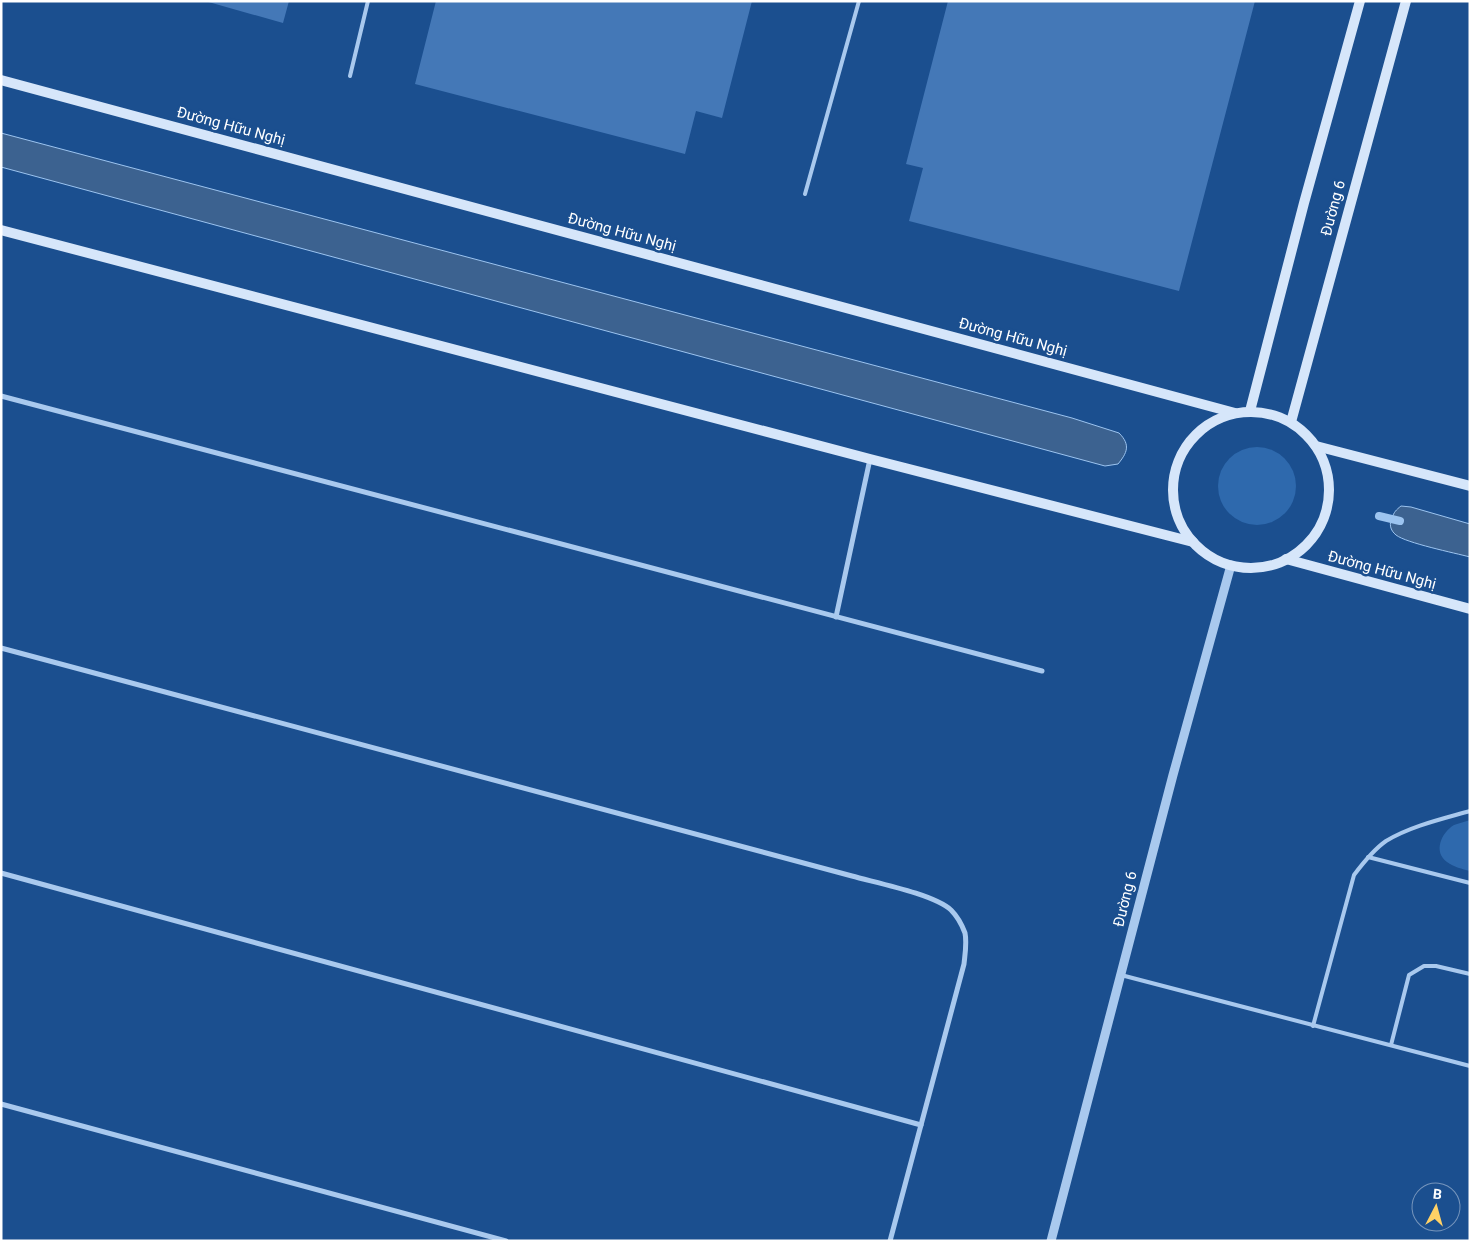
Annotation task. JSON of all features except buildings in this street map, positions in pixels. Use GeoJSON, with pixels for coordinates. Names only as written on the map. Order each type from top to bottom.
{"type":"FeatureCollection","features":[{"type":"Feature","properties":{"kind":"main road","name":"Đường 6"},"geometry":{"type":"LineString","coordinates":[[1250,412],[1304,203],[1360,1]]}},
{"type":"Feature","properties":{"kind":"main road","name":"Đường 6"},"geometry":{"type":"LineString","coordinates":[[1291,422],[1406,1]]}},
{"type":"Feature","properties":{"kind":"main road","name":"Đường Hữu Nghị"},"geometry":{"type":"LineString","coordinates":[[1,80],[1235,413]]}},
{"type":"Feature","properties":{"kind":"main road"},"geometry":{"type":"LineString","coordinates":[[1,230],[1193,542]]}},
{"type":"Feature","properties":{"kind":"main road"},"geometry":{"type":"LineString","coordinates":[[1250,412],[1271,414],[1291,422],[1316,446],[1324,462],[1329,480],[1329,500],[1324,518],[1315,535],[1302,548],[1286,559],[1269,565],[1250,568],[1231,565],[1217,560],[1193,542],[1181,525],[1174,506],[1172,485],[1176,465],[1185,446],[1199,431],[1216,420],[1235,413],[1250,412]]}},
{"type":"Feature","properties":{"kind":"main road"},"geometry":{"type":"LineString","coordinates":[[1316,446],[1470,486]]}},
{"type":"Feature","properties":{"kind":"main road","name":"Đường Hữu Nghị"},"geometry":{"type":"LineString","coordinates":[[1286,559],[1470,609]]}},
{"type":"Feature","properties":{"kind":"street"},"geometry":{"type":"LineString","coordinates":[[1,396],[1042,671]]}},
{"type":"Feature","properties":{"kind":"street"},"geometry":{"type":"LineString","coordinates":[[836,617],[870,459]]}},
{"type":"Feature","properties":{"kind":"street","name":"Đường 6"},"geometry":{"type":"LineString","coordinates":[[1051,1241],[1173,775],[1231,565]]}},
{"type":"Feature","properties":{"kind":"street"},"geometry":{"type":"LineString","coordinates":[[1,648],[852,876],[910,892],[941,903],[958,917],[965,934],[966,950],[964,964],[956,1001],[890,1241]]}},
{"type":"Feature","properties":{"kind":"street"},"geometry":{"type":"LineString","coordinates":[[1,873],[921,1125]]}},
{"type":"Feature","properties":{"kind":"street"},"geometry":{"type":"LineString","coordinates":[[1,1104],[506,1241]]}},
{"type":"Feature","properties":{"kind":"lane"},"geometry":{"type":"LineString","coordinates":[[350,76],[368,1]]}},
{"type":"Feature","properties":{"kind":"lane"},"geometry":{"type":"LineString","coordinates":[[805,194],[860,1]]}},
{"type":"Feature","properties":{"kind":"lane"},"geometry":{"type":"LineString","coordinates":[[1313,1026],[1354,875],[1368,857],[1385,842],[1411,829],[1470,811]]}},
{"type":"Feature","properties":{"kind":"lane"},"geometry":{"type":"LineString","coordinates":[[1368,857],[1470,883]]}},
{"type":"Feature","properties":{"kind":"lane"},"geometry":{"type":"LineString","coordinates":[[1391,1045],[1409,975],[1424,966],[1436,966],[1470,974]]}},
{"type":"Feature","properties":{"kind":"lane"},"geometry":{"type":"LineString","coordinates":[[1121,975],[1470,1066]]}},
{"type":"Feature","properties":{"kind":"shaded area"},"geometry":{"type":"Polygon","coordinates":[[[1,133],[1072,418],[1119,433],[1125,441],[1125,453],[1118,464],[1105,466],[1,167],[1,133]]]}},
{"type":"Feature","properties":{"kind":"shaded area"},"geometry":{"type":"Polygon","coordinates":[[[1257,447],[1272,450],[1284,459],[1293,471],[1296,486],[1293,501],[1284,513],[1272,522],[1257,525],[1242,522],[1230,513],[1221,501],[1218,486],[1221,471],[1230,459],[1242,450],[1257,447]]]}},
{"type":"Feature","properties":{"kind":"shaded area"},"geometry":{"type":"Polygon","coordinates":[[[1401,506],[1411,507],[1470,524],[1470,557],[1420,544],[1396,535],[1391,529],[1391,522],[1394,513],[1401,506]]]}},
{"type":"Feature","properties":{"kind":"shaded area"},"geometry":{"type":"Polygon","coordinates":[[[1470,820],[1470,871],[1455,867],[1447,862],[1440,853],[1440,843],[1449,828],[1470,820]]]}},
{"type":"Feature","properties":{"kind":"waterway"},"geometry":{"type":"LineString","coordinates":[[1379,516],[1400,521]]}}]}
